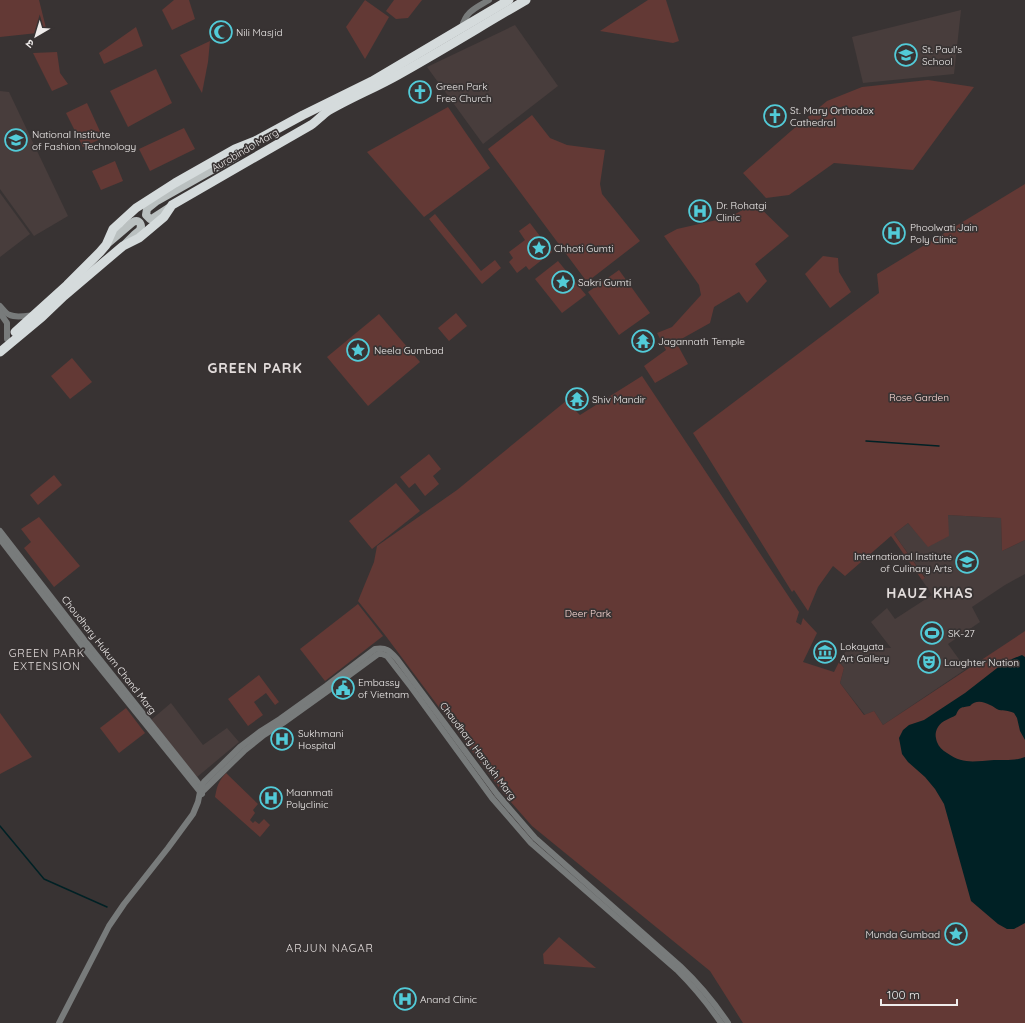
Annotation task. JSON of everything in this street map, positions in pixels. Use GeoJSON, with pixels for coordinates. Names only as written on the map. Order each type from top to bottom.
{"type":"FeatureCollection","features":[{"type":"Feature","properties":{"kind":"highway","name":"Aurobindo Marg"},"geometry":{"type":"LineString","coordinates":[[4,342],[82,271],[106,245],[113,229],[136,208],[175,183],[235,149],[255,141],[303,115],[372,81],[509,0]]}},
{"type":"Feature","properties":{"kind":"highway","name":"Aurobindo Marg"},"geometry":{"type":"LineString","coordinates":[[0,352],[123,246],[139,238],[149,230],[164,217],[172,205],[311,125],[325,113],[414,66],[526,0]]}},
{"type":"Feature","properties":{"kind":"main road"},"geometry":{"type":"LineString","coordinates":[[172,205],[153,218],[148,218],[146,215],[147,210],[157,201],[235,157],[255,141]]}},
{"type":"Feature","properties":{"kind":"main road"},"geometry":{"type":"LineString","coordinates":[[106,245],[132,222],[140,222],[142,226],[140,230],[123,246]]}},
{"type":"Feature","properties":{"kind":"street"},"geometry":{"type":"LineString","coordinates":[[462,27],[468,14],[489,0]]}},
{"type":"Feature","properties":{"kind":"street"},"geometry":{"type":"LineString","coordinates":[[0,306],[7,323],[4,342]]}},
{"type":"Feature","properties":{"kind":"street"},"geometry":{"type":"LineString","coordinates":[[2,314],[10,316],[33,315]]}},
{"type":"Feature","properties":{"kind":"street","name":"Choudhary Hukum Chand Marg"},"geometry":{"type":"LineString","coordinates":[[0,531],[202,791]]}},
{"type":"Feature","properties":{"kind":"street","name":"Choudhary Hukum Chand Marg"},"geometry":{"type":"LineString","coordinates":[[0,539],[80,643],[202,791]]}},
{"type":"Feature","properties":{"kind":"street"},"geometry":{"type":"LineString","coordinates":[[59,1023],[109,926],[193,814],[204,782],[240,747],[261,731],[375,649],[381,651]]}},
{"type":"Feature","properties":{"kind":"street","name":"Chaudhary Harsukh Marg"},"geometry":{"type":"LineString","coordinates":[[381,651],[392,662],[492,798],[531,843],[677,970],[705,1000],[721,1023]]}},
{"type":"Feature","properties":{"kind":"street","name":"Chaudhary Harsukh Marg"},"geometry":{"type":"LineString","coordinates":[[381,651],[390,651],[397,659],[497,794],[535,838],[685,970],[709,997],[728,1023]]}},
{"type":"Feature","properties":{"kind":"street"},"geometry":{"type":"LineString","coordinates":[[64,1023],[117,921],[196,815],[202,803],[202,791]]}},
{"type":"Feature","properties":{"kind":"shaded area","name":"St. Paul's School"},"geometry":{"type":"Polygon","coordinates":[[[961,10],[954,74],[863,83],[852,37],[961,10]]]}},
{"type":"Feature","properties":{"kind":"shaded area"},"geometry":{"type":"Polygon","coordinates":[[[515,25],[558,86],[483,144],[427,67],[515,25]]]}},
{"type":"Feature","properties":{"kind":"shaded area","name":"National Institute of Fashion Technology"},"geometry":{"type":"Polygon","coordinates":[[[0,91],[9,92],[68,216],[34,236],[0,189],[0,91]]]}},
{"type":"Feature","properties":{"kind":"shaded area"},"geometry":{"type":"Polygon","coordinates":[[[0,193],[30,234],[0,257],[0,193]]]}},
{"type":"Feature","properties":{"kind":"shaded area"},"geometry":{"type":"Polygon","coordinates":[[[948,515],[1001,518],[1002,551],[1025,540],[1025,574],[1005,585],[972,607],[980,622],[948,644],[966,669],[883,725],[874,711],[865,715],[840,683],[844,668],[839,662],[849,646],[852,644],[891,648],[871,622],[887,608],[895,619],[932,595],[922,580],[925,577],[894,534],[908,523],[928,546],[948,515]]]}},
{"type":"Feature","properties":{"kind":"shaded area"},"geometry":{"type":"Polygon","coordinates":[[[171,703],[203,745],[227,728],[239,742],[197,777],[151,720],[171,703]]]}},
{"type":"Feature","properties":{"kind":"green space"},"geometry":{"type":"Polygon","coordinates":[[[0,0],[39,0],[47,32],[0,37],[0,0]]]}},
{"type":"Feature","properties":{"kind":"green space"},"geometry":{"type":"Polygon","coordinates":[[[174,0],[189,0],[195,19],[172,30],[162,10],[174,0]]]}},
{"type":"Feature","properties":{"kind":"green space"},"geometry":{"type":"Polygon","coordinates":[[[365,0],[389,17],[365,59],[346,27],[365,0]]]}},
{"type":"Feature","properties":{"kind":"green space"},"geometry":{"type":"Polygon","coordinates":[[[394,0],[422,0],[408,18],[396,19],[386,11],[394,0]]]}},
{"type":"Feature","properties":{"kind":"green space"},"geometry":{"type":"Polygon","coordinates":[[[648,0],[666,0],[679,41],[673,43],[600,31],[648,0]]]}},
{"type":"Feature","properties":{"kind":"green space"},"geometry":{"type":"Polygon","coordinates":[[[136,27],[143,46],[104,64],[99,53],[136,27]]]}},
{"type":"Feature","properties":{"kind":"green space"},"geometry":{"type":"Polygon","coordinates":[[[210,41],[208,62],[202,93],[180,55],[210,41]]]}},
{"type":"Feature","properties":{"kind":"green space"},"geometry":{"type":"Polygon","coordinates":[[[57,52],[60,73],[68,84],[52,91],[33,53],[57,52]]]}},
{"type":"Feature","properties":{"kind":"green space"},"geometry":{"type":"Polygon","coordinates":[[[156,69],[172,103],[128,127],[110,91],[156,69]]]}},
{"type":"Feature","properties":{"kind":"green space"},"geometry":{"type":"Polygon","coordinates":[[[928,80],[974,87],[913,170],[834,163],[789,195],[766,198],[743,173],[827,101],[862,87],[928,80]]]}},
{"type":"Feature","properties":{"kind":"green space"},"geometry":{"type":"Polygon","coordinates":[[[87,103],[103,138],[83,147],[66,113],[87,103]]]}},
{"type":"Feature","properties":{"kind":"green space"},"geometry":{"type":"Polygon","coordinates":[[[448,107],[490,168],[424,217],[367,152],[448,107]]]}},
{"type":"Feature","properties":{"kind":"green space"},"geometry":{"type":"Polygon","coordinates":[[[532,115],[550,138],[567,145],[605,150],[600,184],[602,194],[640,241],[587,282],[488,149],[532,115]]]}},
{"type":"Feature","properties":{"kind":"green space"},"geometry":{"type":"Polygon","coordinates":[[[184,128],[195,149],[150,171],[139,149],[184,128]]]}},
{"type":"Feature","properties":{"kind":"green space"},"geometry":{"type":"Polygon","coordinates":[[[115,161],[123,181],[101,190],[92,171],[115,161]]]}},
{"type":"Feature","properties":{"kind":"green space","name":"Rose Garden"},"geometry":{"type":"Polygon","coordinates":[[[1025,184],[1025,540],[1002,551],[1001,518],[948,515],[949,536],[928,547],[908,523],[894,534],[925,578],[922,580],[891,536],[845,576],[833,566],[818,587],[808,611],[794,590],[792,592],[693,433],[879,293],[877,274],[1025,184]]]}},
{"type":"Feature","properties":{"kind":"green space"},"geometry":{"type":"Polygon","coordinates":[[[755,203],[789,236],[755,264],[767,281],[747,303],[739,292],[714,307],[710,323],[676,342],[688,364],[655,383],[644,366],[666,350],[657,333],[672,327],[701,295],[699,285],[664,236],[677,229],[730,217],[755,203]]]}},
{"type":"Feature","properties":{"kind":"green space"},"geometry":{"type":"Polygon","coordinates":[[[435,214],[481,271],[495,260],[501,268],[482,284],[429,219],[435,214]]]}},
{"type":"Feature","properties":{"kind":"green space"},"geometry":{"type":"Polygon","coordinates":[[[530,223],[552,252],[529,270],[526,266],[517,273],[509,262],[513,258],[509,252],[525,240],[519,231],[530,223]]]}},
{"type":"Feature","properties":{"kind":"green space"},"geometry":{"type":"Polygon","coordinates":[[[823,256],[838,258],[839,272],[851,292],[830,308],[805,274],[823,256]]]}},
{"type":"Feature","properties":{"kind":"green space"},"geometry":{"type":"Polygon","coordinates":[[[558,261],[586,295],[562,313],[535,279],[558,261]]]}},
{"type":"Feature","properties":{"kind":"green space"},"geometry":{"type":"Polygon","coordinates":[[[619,270],[650,313],[619,335],[588,292],[619,270]]]}},
{"type":"Feature","properties":{"kind":"green space"},"geometry":{"type":"Polygon","coordinates":[[[456,313],[467,326],[449,341],[438,328],[456,313]]]}},
{"type":"Feature","properties":{"kind":"green space"},"geometry":{"type":"Polygon","coordinates":[[[379,314],[420,362],[368,406],[327,357],[379,314]]]}},
{"type":"Feature","properties":{"kind":"green space"},"geometry":{"type":"Polygon","coordinates":[[[72,358],[92,382],[70,399],[51,376],[72,358]]]}},
{"type":"Feature","properties":{"kind":"green space","name":"Deer Park"},"geometry":{"type":"Polygon","coordinates":[[[642,376],[799,612],[796,622],[801,625],[803,618],[817,633],[803,662],[834,672],[839,662],[844,668],[840,683],[864,715],[874,711],[883,725],[1025,631],[1025,1023],[743,1023],[710,971],[532,826],[503,793],[358,601],[374,562],[377,546],[457,490],[566,401],[580,415],[642,376]]]}},
{"type":"Feature","properties":{"kind":"green space"},"geometry":{"type":"Polygon","coordinates":[[[429,454],[441,469],[433,476],[439,484],[425,496],[415,483],[409,488],[400,477],[429,454]]]}},
{"type":"Feature","properties":{"kind":"green space"},"geometry":{"type":"Polygon","coordinates":[[[54,475],[62,485],[38,505],[30,495],[54,475]]]}},
{"type":"Feature","properties":{"kind":"green space"},"geometry":{"type":"Polygon","coordinates":[[[396,483],[420,511],[372,549],[349,521],[396,483]]]}},
{"type":"Feature","properties":{"kind":"green space"},"geometry":{"type":"Polygon","coordinates":[[[39,517],[80,566],[54,587],[24,548],[31,542],[21,529],[39,517]]]}},
{"type":"Feature","properties":{"kind":"green space"},"geometry":{"type":"Polygon","coordinates":[[[358,604],[383,636],[325,681],[300,649],[358,604]]]}},
{"type":"Feature","properties":{"kind":"green space"},"geometry":{"type":"Polygon","coordinates":[[[259,675],[279,702],[275,705],[266,693],[254,702],[263,715],[248,726],[228,699],[259,675]]]}},
{"type":"Feature","properties":{"kind":"green space"},"geometry":{"type":"Polygon","coordinates":[[[126,708],[145,733],[119,753],[100,728],[126,708]]]}},
{"type":"Feature","properties":{"kind":"green space"},"geometry":{"type":"Polygon","coordinates":[[[0,713],[32,757],[0,774],[0,713]]]}},
{"type":"Feature","properties":{"kind":"green space"},"geometry":{"type":"Polygon","coordinates":[[[226,773],[258,804],[253,810],[255,813],[250,820],[253,823],[255,821],[259,824],[264,819],[270,825],[260,837],[215,797],[218,784],[226,773]]]}},
{"type":"Feature","properties":{"kind":"green space"},"geometry":{"type":"Polygon","coordinates":[[[559,937],[596,968],[544,964],[543,954],[559,937]]]}},
{"type":"Feature","properties":{"kind":"water"},"geometry":{"type":"Polygon","coordinates":[[[1022,655],[1025,657],[1025,740],[1020,731],[1017,718],[1014,713],[999,710],[982,702],[974,703],[960,709],[956,715],[944,721],[940,725],[936,734],[937,742],[942,750],[953,757],[964,761],[1010,760],[1025,757],[1025,923],[1014,929],[1007,929],[998,924],[971,901],[944,804],[935,789],[925,777],[908,762],[902,754],[899,738],[903,730],[909,725],[924,720],[965,693],[1001,665],[1022,655]]]}},
{"type":"Feature","properties":{"kind":"waterway"},"geometry":{"type":"LineString","coordinates":[[866,441],[939,446]]}},
{"type":"Feature","properties":{"kind":"waterway"},"geometry":{"type":"LineString","coordinates":[[0,826],[44,879],[107,907]]}},
{"type":"Feature","properties":{"kind":"place","name":"Nili Masjid"},"geometry":{"type":"Point","coordinates":[221,32]}},
{"type":"Feature","properties":{"kind":"place","name":"St. Paul's School"},"geometry":{"type":"Point","coordinates":[906,55]}},
{"type":"Feature","properties":{"kind":"place","name":"Green Park Free Church"},"geometry":{"type":"Point","coordinates":[420,92]}},
{"type":"Feature","properties":{"kind":"place","name":"St. Mary Orthodox Cathedral"},"geometry":{"type":"Point","coordinates":[775,116]}},
{"type":"Feature","properties":{"kind":"place","name":"National Institute of Fashion Technology"},"geometry":{"type":"Point","coordinates":[16,140]}},
{"type":"Feature","properties":{"kind":"place","name":"Dr. Rohatgi Clinic"},"geometry":{"type":"Point","coordinates":[700,211]}},
{"type":"Feature","properties":{"kind":"place","name":"Phoolwati Jain Poly Clinic"},"geometry":{"type":"Point","coordinates":[894,233]}},
{"type":"Feature","properties":{"kind":"place","name":"Chhoti Gumti"},"geometry":{"type":"Point","coordinates":[539,248]}},
{"type":"Feature","properties":{"kind":"place","name":"Sakri Gumti"},"geometry":{"type":"Point","coordinates":[563,282]}},
{"type":"Feature","properties":{"kind":"place","name":"Jagannath Temple"},"geometry":{"type":"Point","coordinates":[643,341]}},
{"type":"Feature","properties":{"kind":"place","name":"Neela Gumbad"},"geometry":{"type":"Point","coordinates":[358,350]}},
{"type":"Feature","properties":{"kind":"place","name":"Shiv Mandir"},"geometry":{"type":"Point","coordinates":[577,399]}},
{"type":"Feature","properties":{"kind":"place","name":"International Institute of Culinary Arts"},"geometry":{"type":"Point","coordinates":[967,562]}},
{"type":"Feature","properties":{"kind":"place","name":"SK-27"},"geometry":{"type":"Point","coordinates":[932,633]}},
{"type":"Feature","properties":{"kind":"place","name":"Lokayata Art Gallery"},"geometry":{"type":"Point","coordinates":[825,652]}},
{"type":"Feature","properties":{"kind":"place","name":"Laughter Nation"},"geometry":{"type":"Point","coordinates":[929,662]}},
{"type":"Feature","properties":{"kind":"place","name":"Embassy of Vietnam"},"geometry":{"type":"Point","coordinates":[343,688]}},
{"type":"Feature","properties":{"kind":"place","name":"Sukhmani Hospital"},"geometry":{"type":"Point","coordinates":[282,739]}},
{"type":"Feature","properties":{"kind":"place","name":"Maanmati Polyclinic"},"geometry":{"type":"Point","coordinates":[271,798]}},
{"type":"Feature","properties":{"kind":"place","name":"Munda Gumbad"},"geometry":{"type":"Point","coordinates":[956,934]}},
{"type":"Feature","properties":{"kind":"place","name":"Anand Clinic"},"geometry":{"type":"Point","coordinates":[405,999]}},
{"type":"Feature","properties":{"kind":"district","name":"GREEN PARK"},"geometry":{"type":"Point","coordinates":[255,368]}},
{"type":"Feature","properties":{"kind":"district","name":"HAUZ KHAS"},"geometry":{"type":"Point","coordinates":[930,593]}},
{"type":"Feature","properties":{"kind":"district","name":"GREEN PARK EXTENSION"},"geometry":{"type":"Point","coordinates":[47,659]}},
{"type":"Feature","properties":{"kind":"district","name":"ARJUN NAGAR"},"geometry":{"type":"Point","coordinates":[330,948]}}]}
